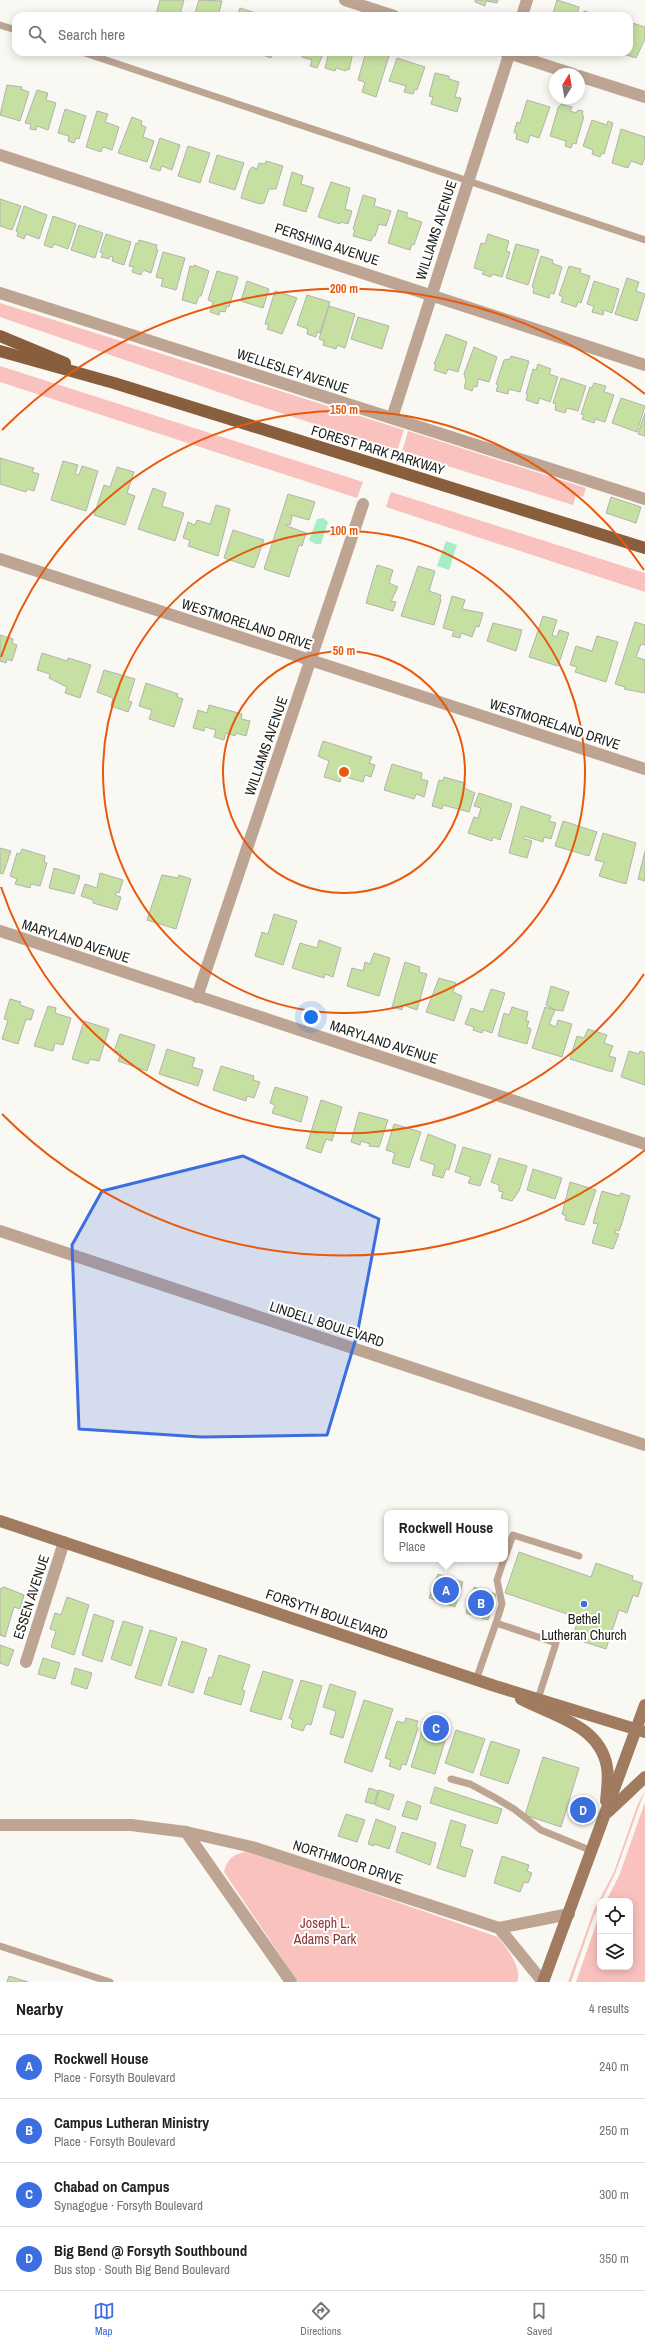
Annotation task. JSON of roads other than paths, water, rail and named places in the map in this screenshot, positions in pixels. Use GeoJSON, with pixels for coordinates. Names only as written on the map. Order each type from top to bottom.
{"type":"FeatureCollection","features":[{"type":"Feature","properties":{"kind":"main road","name":"FOREST PARK PARKWAY"},"geometry":{"type":"LineString","coordinates":[[0,336],[114,383]]}},
{"type":"Feature","properties":{"kind":"main road","name":"FOREST PARK PARKWAY"},"geometry":{"type":"LineString","coordinates":[[0,351],[114,383],[645,549]]}},
{"type":"Feature","properties":{"kind":"main road","name":"FORSYTH BOULEVARD"},"geometry":{"type":"LineString","coordinates":[[0,1521],[476,1680],[641,1730]]}},
{"type":"Feature","properties":{"kind":"main road"},"geometry":{"type":"LineString","coordinates":[[495,1686],[589,1733],[600,1747],[608,1768],[606,1814]]}},
{"type":"Feature","properties":{"kind":"main road"},"geometry":{"type":"LineString","coordinates":[[543,1982],[606,1814],[641,1730],[645,1705]]}},
{"type":"Feature","properties":{"kind":"main road"},"geometry":{"type":"LineString","coordinates":[[606,1814],[645,1777]]}},
{"type":"Feature","properties":{"kind":"street"},"geometry":{"type":"LineString","coordinates":[[345,0],[382,12]]}},
{"type":"Feature","properties":{"kind":"street"},"geometry":{"type":"LineString","coordinates":[[524,12],[528,0]]}},
{"type":"Feature","properties":{"kind":"street","name":"WILLIAMS AVENUE"},"geometry":{"type":"LineString","coordinates":[[392,418],[507,56]]}},
{"type":"Feature","properties":{"kind":"street"},"geometry":{"type":"LineString","coordinates":[[520,56],[555,68]]}},
{"type":"Feature","properties":{"kind":"street"},"geometry":{"type":"LineString","coordinates":[[585,78],[645,97]]}},
{"type":"Feature","properties":{"kind":"street","name":"PERSHING AVENUE"},"geometry":{"type":"LineString","coordinates":[[0,155],[432,294],[645,365]]}},
{"type":"Feature","properties":{"kind":"street","name":"WELLESLEY AVENUE"},"geometry":{"type":"LineString","coordinates":[[0,293],[645,499]]}},
{"type":"Feature","properties":{"kind":"street","name":"WILLIAMS AVENUE"},"geometry":{"type":"LineString","coordinates":[[197,996],[363,504]]}},
{"type":"Feature","properties":{"kind":"street","name":"WESTMORELAND DRIVE"},"geometry":{"type":"LineString","coordinates":[[0,559],[645,769]]}},
{"type":"Feature","properties":{"kind":"street","name":"MARYLAND AVENUE"},"geometry":{"type":"LineString","coordinates":[[0,932],[645,1144]]}},
{"type":"Feature","properties":{"kind":"street","name":"LINDELL BOULEVARD"},"geometry":{"type":"LineString","coordinates":[[0,1231],[645,1445]]}},
{"type":"Feature","properties":{"kind":"street","name":"ESSEN AVENUE"},"geometry":{"type":"LineString","coordinates":[[26,1662],[64,1542]]}},
{"type":"Feature","properties":{"kind":"street","name":"NORTHMOOR DRIVE"},"geometry":{"type":"LineString","coordinates":[[0,1825],[131,1825],[186,1832],[252,1847],[499,1928],[569,1914]]}},
{"type":"Feature","properties":{"kind":"street"},"geometry":{"type":"LineString","coordinates":[[186,1832],[291,1982]]}},
{"type":"Feature","properties":{"kind":"street"},"geometry":{"type":"LineString","coordinates":[[499,1928],[543,1982]]}},
{"type":"Feature","properties":{"kind":"lane"},"geometry":{"type":"LineString","coordinates":[[0,25],[12,29]]}},
{"type":"Feature","properties":{"kind":"lane"},"geometry":{"type":"LineString","coordinates":[[94,56],[645,240]]}},
{"type":"Feature","properties":{"kind":"lane"},"geometry":{"type":"LineString","coordinates":[[508,1549],[513,1535],[579,1556]]}},
{"type":"Feature","properties":{"kind":"lane"},"geometry":{"type":"LineString","coordinates":[[476,1680],[502,1604],[498,1580],[504,1562]]}},
{"type":"Feature","properties":{"kind":"lane"},"geometry":{"type":"LineString","coordinates":[[496,1623],[556,1643],[538,1699]]}},
{"type":"Feature","properties":{"kind":"lane"},"geometry":{"type":"LineString","coordinates":[[451,1778],[470,1784],[499,1800],[541,1830],[592,1851]]}},
{"type":"Feature","properties":{"kind":"lane"},"geometry":{"type":"LineString","coordinates":[[0,1946],[110,1982]]}},
{"type":"Feature","properties":{"kind":"place","name":"Rockwell House"},"geometry":{"type":"Point","coordinates":[446,1590]}},
{"type":"Feature","properties":{"kind":"place","name":"Campus Lutheran Ministry"},"geometry":{"type":"Point","coordinates":[481,1603]}},
{"type":"Feature","properties":{"kind":"place","name":"Bethel Lutheran Church"},"geometry":{"type":"Point","coordinates":[584,1604]}},
{"type":"Feature","properties":{"kind":"place","name":"Chabad on Campus"},"geometry":{"type":"Point","coordinates":[436,1728]}},
{"type":"Feature","properties":{"kind":"place","name":"Big Bend @ Forsyth Southbound"},"geometry":{"type":"Point","coordinates":[583,1810]}},
{"type":"Feature","properties":{"kind":"park label","name":"Joseph L. Adams Park"},"geometry":{"type":"Point","coordinates":[325,1932]}}]}
